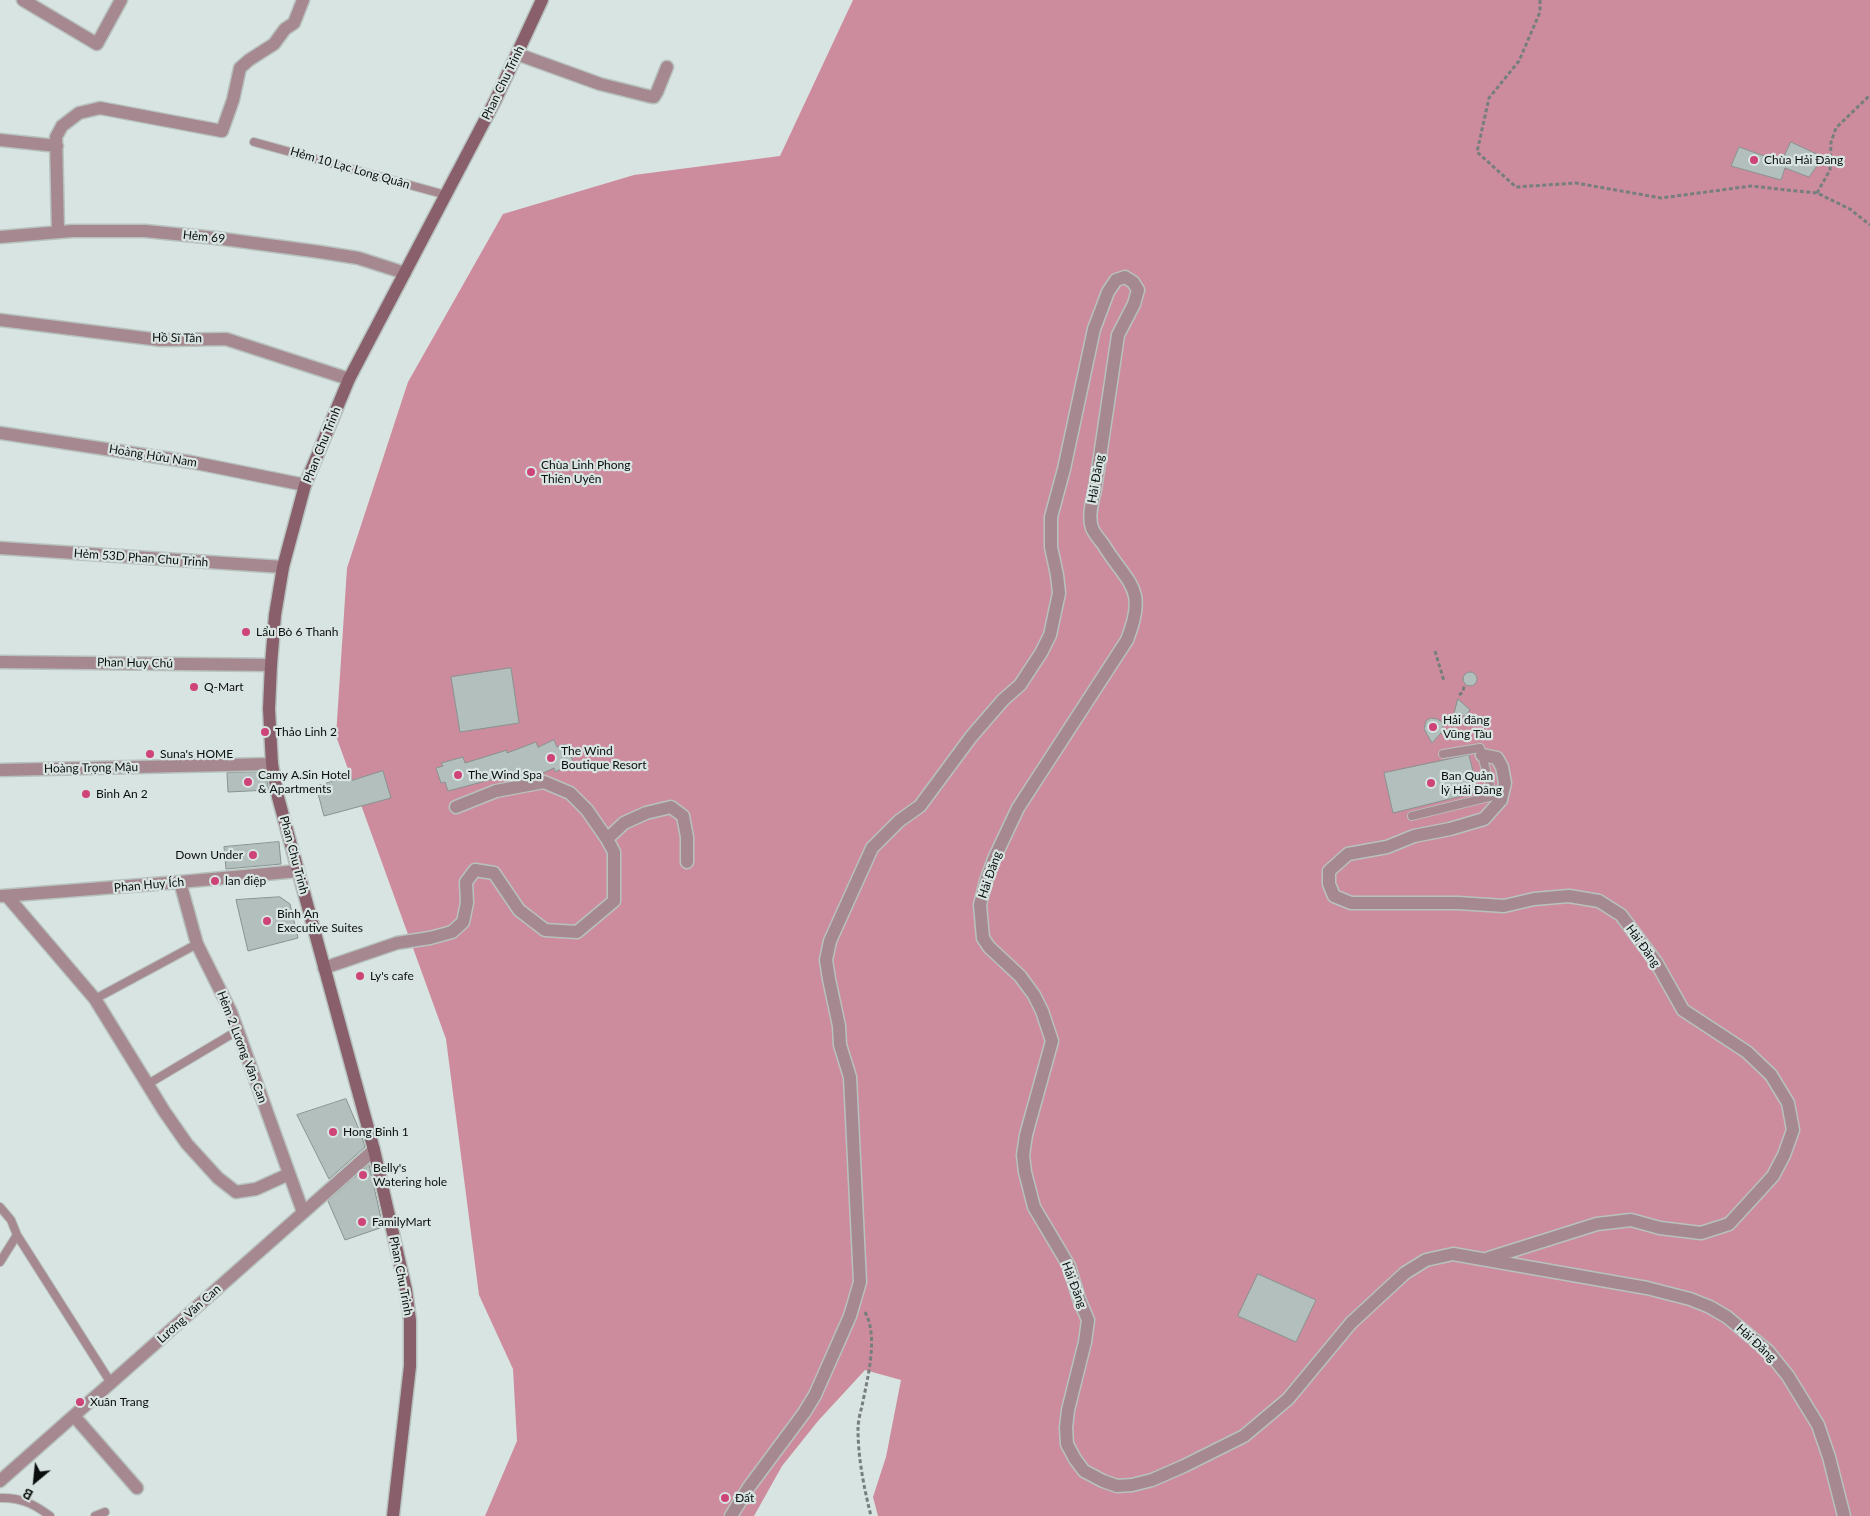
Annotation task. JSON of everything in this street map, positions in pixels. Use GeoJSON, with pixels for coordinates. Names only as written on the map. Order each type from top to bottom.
{"type":"FeatureCollection","features":[{"type":"Feature","properties":{"kind":"main road","name":"Phan Chu Trinh"},"geometry":{"type":"LineString","coordinates":[[393,1516],[397,1467],[410,1366],[410,1320],[400,1263],[374,1150],[278,797],[272,764],[269,709],[270,665],[275,615],[283,567],[305,485],[349,379],[495,101],[542,0]]}},
{"type":"Feature","properties":{"kind":"street"},"geometry":{"type":"LineString","coordinates":[[23,0],[97,44],[121,0]]}},
{"type":"Feature","properties":{"kind":"street"},"geometry":{"type":"LineString","coordinates":[[58,232],[56,137],[62,126],[79,113],[100,108],[222,131],[233,100],[240,68],[274,44],[285,29],[294,23],[303,0]]}},
{"type":"Feature","properties":{"kind":"street"},"geometry":{"type":"LineString","coordinates":[[518,54],[600,84],[648,96],[654,96],[657,92],[666,67]]}},
{"type":"Feature","properties":{"kind":"street"},"geometry":{"type":"LineString","coordinates":[[0,140],[57,146]]}},
{"type":"Feature","properties":{"kind":"street","name":"Hẻm 69"},"geometry":{"type":"LineString","coordinates":[[0,237],[58,232],[145,231],[216,238],[358,258],[405,273]]}},
{"type":"Feature","properties":{"kind":"street","name":"Hải Đăng"},"geometry":{"type":"LineString","coordinates":[[731,1516],[749,1487],[804,1413],[815,1395],[855,1300],[860,1282],[850,1077],[840,1044],[839,1026],[826,960],[830,941],[872,848],[899,821],[920,806],[971,737],[1003,700],[1020,685],[1041,654],[1050,635],[1059,593],[1051,547],[1051,517],[1064,469],[1094,329],[1112,286],[1116,280],[1125,277],[1133,282],[1138,290],[1134,304],[1118,336],[1095,490],[1090,506],[1092,528],[1109,555],[1130,580],[1136,595],[1135,621],[1127,640],[1018,808],[994,859],[980,905],[983,938],[989,948],[1020,976],[1034,995],[1042,1011],[1052,1041],[1026,1135],[1023,1155],[1024,1172],[1034,1207],[1069,1266],[1079,1299],[1088,1320],[1085,1342],[1068,1410],[1066,1428],[1068,1444],[1075,1459],[1084,1471],[1103,1481],[1117,1486],[1132,1485],[1152,1480],[1184,1466],[1244,1436],[1288,1399],[1351,1323],[1404,1273],[1426,1260],[1453,1254],[1647,1288],[1690,1299],[1710,1307],[1727,1317],[1768,1351],[1788,1376],[1811,1413],[1818,1425],[1829,1457],[1844,1516]]}},
{"type":"Feature","properties":{"kind":"street","name":"Hồ Sĩ Tân"},"geometry":{"type":"LineString","coordinates":[[0,320],[160,340],[226,339],[349,379]]}},
{"type":"Feature","properties":{"kind":"street","name":"Hoàng Hữu Nam"},"geometry":{"type":"LineString","coordinates":[[0,433],[192,462],[305,485]]}},
{"type":"Feature","properties":{"kind":"street","name":"Hẻm 53D Phan Chu Trinh"},"geometry":{"type":"LineString","coordinates":[[0,548],[283,567]]}},
{"type":"Feature","properties":{"kind":"street","name":"Phan Huy Chú"},"geometry":{"type":"LineString","coordinates":[[0,662],[270,665]]}},
{"type":"Feature","properties":{"kind":"street","name":"Hải Đăng"},"geometry":{"type":"LineString","coordinates":[[1482,755],[1497,758],[1502,767],[1505,783],[1502,800],[1484,819],[1450,829],[1414,836],[1387,847],[1348,854],[1328,871],[1329,884],[1334,896],[1350,903],[1458,903],[1504,906],[1569,896],[1599,901],[1620,915],[1656,962],[1683,1010],[1747,1052],[1770,1075],[1788,1103],[1793,1130],[1784,1155],[1772,1176],[1729,1224],[1701,1233],[1660,1228],[1631,1220],[1597,1224],[1487,1259]]}},
{"type":"Feature","properties":{"kind":"street","name":"Hoàng Trọng Mậu"},"geometry":{"type":"LineString","coordinates":[[0,770],[272,764]]}},
{"type":"Feature","properties":{"kind":"street"},"geometry":{"type":"LineString","coordinates":[[324,968],[397,943],[430,938],[452,932],[463,922],[467,904],[466,882],[475,870],[494,873],[520,910],[545,930],[577,932],[614,901],[614,852],[588,810],[570,794],[544,782],[496,791],[456,807]]}},
{"type":"Feature","properties":{"kind":"street"},"geometry":{"type":"LineString","coordinates":[[607,838],[624,824],[646,813],[671,807],[683,816],[687,837],[686,862]]}},
{"type":"Feature","properties":{"kind":"street","name":"Phan Huy Ích"},"geometry":{"type":"LineString","coordinates":[[4,896],[298,871]]}},
{"type":"Feature","properties":{"kind":"street","name":"Hẻm 2 Lương Văn Can"},"geometry":{"type":"LineString","coordinates":[[180,882],[197,944],[230,1012],[303,1212]]}},
{"type":"Feature","properties":{"kind":"street"},"geometry":{"type":"LineString","coordinates":[[4,896],[96,999],[187,1144],[218,1178],[236,1192],[256,1189],[289,1174]]}},
{"type":"Feature","properties":{"kind":"street","name":"Lương Văn Can"},"geometry":{"type":"LineString","coordinates":[[1,1477],[74,1416],[374,1150]]}},
{"type":"Feature","properties":{"kind":"street"},"geometry":{"type":"LineString","coordinates":[[74,1416],[137,1488]]}},
{"type":"Feature","properties":{"kind":"lane","name":"Hẻm 10 Lạc Long Quân"},"geometry":{"type":"LineString","coordinates":[[254,142],[446,195]]}},
{"type":"Feature","properties":{"kind":"lane"},"geometry":{"type":"LineString","coordinates":[[1412,816],[1493,796],[1480,748],[1443,754]]}},
{"type":"Feature","properties":{"kind":"lane"},"geometry":{"type":"LineString","coordinates":[[96,999],[197,944]]}},
{"type":"Feature","properties":{"kind":"lane"},"geometry":{"type":"LineString","coordinates":[[148,1084],[237,1031]]}},
{"type":"Feature","properties":{"kind":"lane"},"geometry":{"type":"LineString","coordinates":[[0,1207],[11,1220],[17,1235],[110,1383]]}},
{"type":"Feature","properties":{"kind":"lane"},"geometry":{"type":"LineString","coordinates":[[0,1262],[17,1235]]}},
{"type":"Feature","properties":{"kind":"lane"},"geometry":{"type":"LineString","coordinates":[[0,1498],[13,1497],[35,1505],[50,1516]]}},
{"type":"Feature","properties":{"kind":"lane"},"geometry":{"type":"LineString","coordinates":[[95,1516],[105,1512]]}},
{"type":"Feature","properties":{"kind":"path"},"geometry":{"type":"LineString","coordinates":[[1540,0],[1540,12],[1519,61],[1489,98],[1477,152],[1516,186],[1576,183],[1661,198],[1751,186],[1817,193],[1850,209],[1870,225]]}},
{"type":"Feature","properties":{"kind":"path"},"geometry":{"type":"LineString","coordinates":[[1817,193],[1830,170],[1831,142],[1836,128],[1870,95]]}},
{"type":"Feature","properties":{"kind":"path"},"geometry":{"type":"LineString","coordinates":[[1435,651],[1444,681]]}},
{"type":"Feature","properties":{"kind":"path"},"geometry":{"type":"LineString","coordinates":[[1459,695],[1464,686]]}},
{"type":"Feature","properties":{"kind":"path"},"geometry":{"type":"LineString","coordinates":[[855,1300],[862,1306],[868,1318],[871,1332],[870,1361],[858,1427],[862,1467],[871,1516]]}},
{"type":"Feature","properties":{"kind":"shaded area"},"geometry":{"type":"Polygon","coordinates":[[[853,0],[1870,0],[1870,1516],[878,1516],[873,1497],[886,1457],[901,1380],[865,1370],[818,1421],[782,1466],[754,1516],[485,1516],[517,1441],[513,1369],[479,1295],[446,1039],[336,736],[347,568],[408,382],[503,214],[634,175],[780,156],[853,0]]]}},
{"type":"Feature","properties":{"kind":"building","name":"Chùa Hải Đăng"},"geometry":{"type":"Polygon","coordinates":[[[1791,142],[1823,157],[1809,177],[1785,168],[1781,180],[1731,166],[1739,147],[1781,162],[1791,142]]]}},
{"type":"Feature","properties":{"kind":"building"},"geometry":{"type":"Polygon","coordinates":[[[511,668],[519,723],[460,732],[451,677],[511,668]]]}},
{"type":"Feature","properties":{"kind":"building"},"geometry":{"type":"Polygon","coordinates":[[[1467,672],[1473,672],[1477,679],[1473,686],[1467,686],[1463,682],[1463,676],[1467,672]]]}},
{"type":"Feature","properties":{"kind":"building"},"geometry":{"type":"Polygon","coordinates":[[[1458,699],[1470,710],[1465,716],[1454,715],[1458,699]]]}},
{"type":"Feature","properties":{"kind":"building","name":"Hải đăng Vũng Tàu"},"geometry":{"type":"Polygon","coordinates":[[[1431,718],[1442,722],[1443,728],[1432,743],[1424,729],[1426,721],[1431,718]]]}},
{"type":"Feature","properties":{"kind":"building"},"geometry":{"type":"Polygon","coordinates":[[[554,740],[557,747],[565,744],[574,763],[555,772],[554,768],[541,774],[514,779],[512,774],[448,791],[445,782],[441,783],[436,768],[443,766],[441,763],[463,757],[465,763],[507,750],[507,753],[536,742],[538,747],[554,740]]]}},
{"type":"Feature","properties":{"kind":"building","name":"Ban Quản lý Hải Đăng"},"geometry":{"type":"Polygon","coordinates":[[[1469,755],[1478,792],[1393,813],[1384,773],[1469,755]]]}},
{"type":"Feature","properties":{"kind":"building"},"geometry":{"type":"Polygon","coordinates":[[[383,771],[391,798],[324,816],[316,786],[351,776],[352,780],[383,771]]]}},
{"type":"Feature","properties":{"kind":"building","name":"Camy A.Sin Hotel & Apartments"},"geometry":{"type":"Polygon","coordinates":[[[265,772],[269,790],[228,792],[227,773],[265,772]]]}},
{"type":"Feature","properties":{"kind":"building","name":"Down Under"},"geometry":{"type":"Polygon","coordinates":[[[279,842],[281,864],[226,869],[224,847],[279,842]]]}},
{"type":"Feature","properties":{"kind":"building","name":"Binh An Executive Suites"},"geometry":{"type":"Polygon","coordinates":[[[280,897],[290,904],[298,938],[248,951],[236,900],[280,897]]]}},
{"type":"Feature","properties":{"kind":"building","name":"Hong Binh 1"},"geometry":{"type":"Polygon","coordinates":[[[346,1099],[365,1147],[329,1179],[297,1115],[346,1099]]]}},
{"type":"Feature","properties":{"kind":"building"},"geometry":{"type":"Polygon","coordinates":[[[369,1165],[383,1227],[345,1240],[328,1201],[369,1165]]]}},
{"type":"Feature","properties":{"kind":"building"},"geometry":{"type":"Polygon","coordinates":[[[1258,1274],[1316,1300],[1296,1342],[1238,1316],[1258,1274]]]}},
{"type":"Feature","properties":{"kind":"place","name":"Chùa Hải Đăng"},"geometry":{"type":"Point","coordinates":[1754,160]}},
{"type":"Feature","properties":{"kind":"place","name":"Chùa Linh Phong Thiên Uyên"},"geometry":{"type":"Point","coordinates":[531,472]}},
{"type":"Feature","properties":{"kind":"place","name":"Lẩu Bò 6 Thanh"},"geometry":{"type":"Point","coordinates":[246,632]}},
{"type":"Feature","properties":{"kind":"place","name":"Q-Mart"},"geometry":{"type":"Point","coordinates":[194,687]}},
{"type":"Feature","properties":{"kind":"place","name":"Hải đăng Vũng Tàu"},"geometry":{"type":"Point","coordinates":[1433,727]}},
{"type":"Feature","properties":{"kind":"place","name":"Thảo Linh 2"},"geometry":{"type":"Point","coordinates":[265,732]}},
{"type":"Feature","properties":{"kind":"place","name":"Suna's HOME"},"geometry":{"type":"Point","coordinates":[150,754]}},
{"type":"Feature","properties":{"kind":"place","name":"The Wind Boutique Resort"},"geometry":{"type":"Point","coordinates":[551,758]}},
{"type":"Feature","properties":{"kind":"place","name":"The Wind Spa"},"geometry":{"type":"Point","coordinates":[458,775]}},
{"type":"Feature","properties":{"kind":"place","name":"Camy A.Sin Hotel & Apartments"},"geometry":{"type":"Point","coordinates":[248,782]}},
{"type":"Feature","properties":{"kind":"place","name":"Ban Quản lý Hải Đăng"},"geometry":{"type":"Point","coordinates":[1431,783]}},
{"type":"Feature","properties":{"kind":"place","name":"Binh An 2"},"geometry":{"type":"Point","coordinates":[86,794]}},
{"type":"Feature","properties":{"kind":"place","name":"Down Under"},"geometry":{"type":"Point","coordinates":[253,855]}},
{"type":"Feature","properties":{"kind":"place","name":"lan điệp"},"geometry":{"type":"Point","coordinates":[215,881]}},
{"type":"Feature","properties":{"kind":"place","name":"Binh An Executive Suites"},"geometry":{"type":"Point","coordinates":[267,921]}},
{"type":"Feature","properties":{"kind":"place","name":"Ly's cafe"},"geometry":{"type":"Point","coordinates":[360,976]}},
{"type":"Feature","properties":{"kind":"place","name":"Hong Binh 1"},"geometry":{"type":"Point","coordinates":[333,1132]}},
{"type":"Feature","properties":{"kind":"place","name":"Belly's Watering hole"},"geometry":{"type":"Point","coordinates":[363,1175]}},
{"type":"Feature","properties":{"kind":"place","name":"FamilyMart"},"geometry":{"type":"Point","coordinates":[362,1222]}},
{"type":"Feature","properties":{"kind":"place","name":"Xuân Trang"},"geometry":{"type":"Point","coordinates":[80,1402]}},
{"type":"Feature","properties":{"kind":"place","name":"Đất"},"geometry":{"type":"Point","coordinates":[725,1498]}}]}
